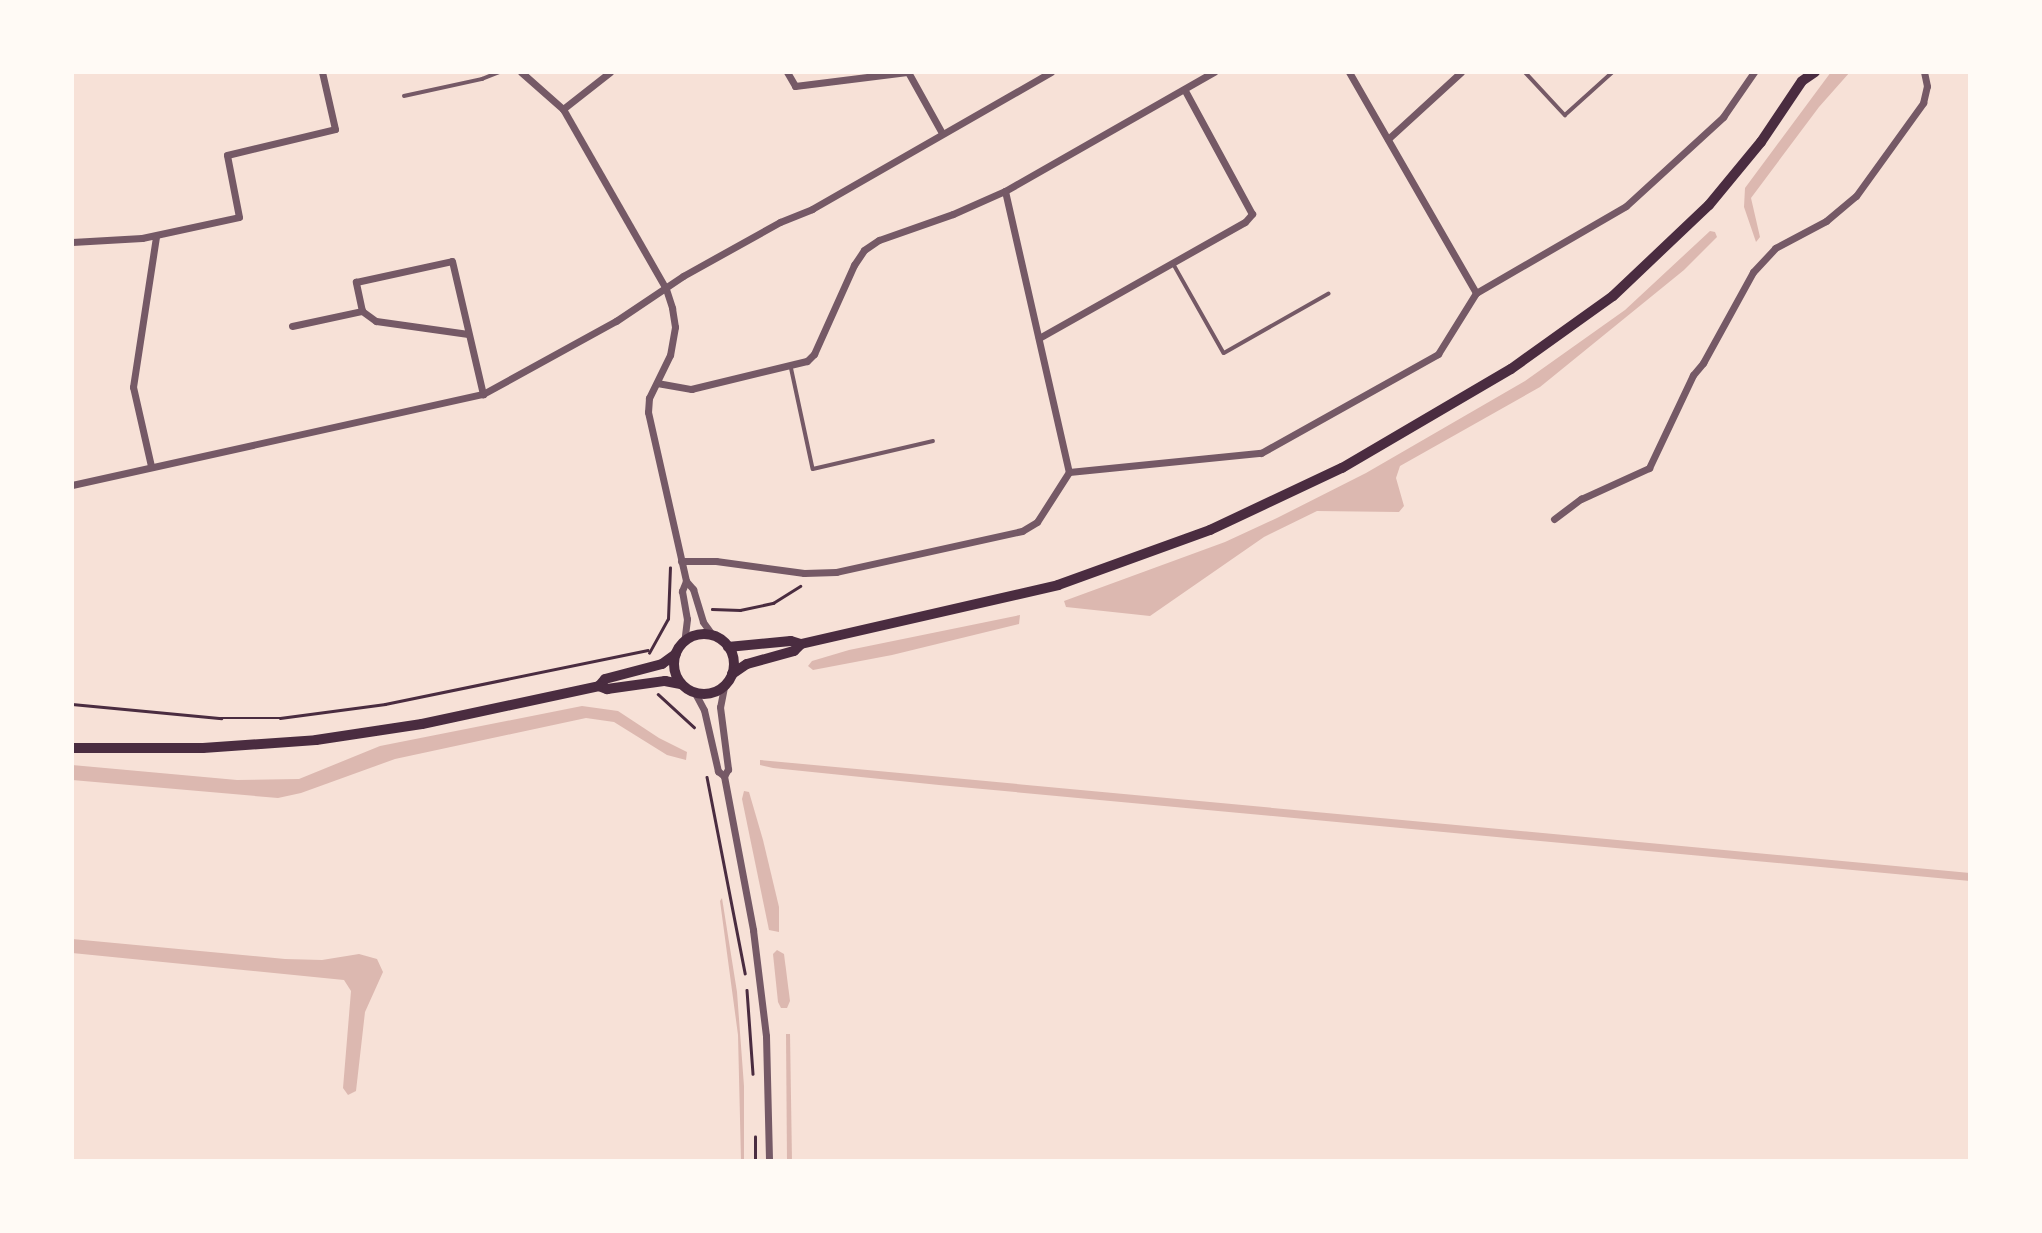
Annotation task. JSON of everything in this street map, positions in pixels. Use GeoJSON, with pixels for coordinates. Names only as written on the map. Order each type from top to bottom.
{"type":"FeatureCollection","features":[{"type":"Feature","properties":{"kind":"main road"},"geometry":{"type":"LineString","coordinates":[[728,647],[791,641],[801,644],[1007,599],[1091,574],[1257,510],[1374,450],[1511,369],[1613,296],[1709,205],[1744,163],[1803,77],[1815,72]]}},
{"type":"Feature","properties":{"kind":"main road"},"geometry":{"type":"LineString","coordinates":[[72,748],[203,748],[326,739],[422,724],[599,686],[607,689],[665,681],[681,684],[695,693],[710,694],[724,687],[732,674],[734,660],[728,647],[713,636],[698,635],[684,642],[676,654],[662,664],[605,680],[599,686]]}},
{"type":"Feature","properties":{"kind":"main road"},"geometry":{"type":"LineString","coordinates":[[732,674],[747,664],[794,651],[801,644]]}},
{"type":"Feature","properties":{"kind":"main road"},"geometry":{"type":"LineString","coordinates":[[676,654],[675,670],[681,684]]}},
{"type":"Feature","properties":{"kind":"street"},"geometry":{"type":"LineString","coordinates":[[72,242],[156,236],[239,217],[227,155],[335,129],[322,72]]}},
{"type":"Feature","properties":{"kind":"street"},"geometry":{"type":"LineString","coordinates":[[521,72],[563,109],[666,289],[674,316],[674,337],[668,363],[649,398],[648,412],[686,581],[694,589],[703,622],[713,636]]}},
{"type":"Feature","properties":{"kind":"street"},"geometry":{"type":"LineString","coordinates":[[563,109],[610,72]]}},
{"type":"Feature","properties":{"kind":"street"},"geometry":{"type":"LineString","coordinates":[[787,72],[795,86],[907,72],[942,134]]}},
{"type":"Feature","properties":{"kind":"street"},"geometry":{"type":"LineString","coordinates":[[72,485],[483,394],[541,364],[683,276],[780,222],[812,209],[1051,72]]}},
{"type":"Feature","properties":{"kind":"street"},"geometry":{"type":"LineString","coordinates":[[657,383],[691,389],[807,361],[814,354],[853,265],[864,250],[879,240],[953,214],[1005,191],[1214,72]]}},
{"type":"Feature","properties":{"kind":"street"},"geometry":{"type":"LineString","coordinates":[[1349,72],[1475,293]]}},
{"type":"Feature","properties":{"kind":"street"},"geometry":{"type":"LineString","coordinates":[[1388,139],[1461,72]]}},
{"type":"Feature","properties":{"kind":"street"},"geometry":{"type":"LineString","coordinates":[[1069,472],[1268,451],[1438,354],[1475,293],[1626,206],[1724,117],[1755,72]]}},
{"type":"Feature","properties":{"kind":"street"},"geometry":{"type":"LineString","coordinates":[[1554,519],[1581,499],[1649,468],[1693,375],[1703,363],[1754,270],[1775,248],[1826,221],[1856,196],[1923,103],[1927,86],[1924,72]]}},
{"type":"Feature","properties":{"kind":"street"},"geometry":{"type":"LineString","coordinates":[[1038,338],[1245,222],[1252,214],[1184,89]]}},
{"type":"Feature","properties":{"kind":"street"},"geometry":{"type":"LineString","coordinates":[[681,561],[716,561],[822,573],[1006,534],[1034,525],[1069,472],[1005,191]]}},
{"type":"Feature","properties":{"kind":"street"},"geometry":{"type":"LineString","coordinates":[[151,466],[133,387],[156,236]]}},
{"type":"Feature","properties":{"kind":"street"},"geometry":{"type":"LineString","coordinates":[[362,312],[356,282],[452,261],[483,394]]}},
{"type":"Feature","properties":{"kind":"street"},"geometry":{"type":"LineString","coordinates":[[292,326],[362,312],[376,321],[468,334]]}},
{"type":"Feature","properties":{"kind":"street"},"geometry":{"type":"LineString","coordinates":[[684,642],[686,615],[682,592],[686,581]]}},
{"type":"Feature","properties":{"kind":"street"},"geometry":{"type":"LineString","coordinates":[[724,687],[720,707],[728,769],[724,776]]}},
{"type":"Feature","properties":{"kind":"street"},"geometry":{"type":"LineString","coordinates":[[695,693],[704,710],[718,771],[724,776],[757,957],[768,1079],[769,1161]]}},
{"type":"Feature","properties":{"kind":"lane"},"geometry":{"type":"LineString","coordinates":[[404,96],[482,79],[499,72]]}},
{"type":"Feature","properties":{"kind":"lane"},"geometry":{"type":"LineString","coordinates":[[1525,72],[1565,115],[1613,72]]}},
{"type":"Feature","properties":{"kind":"lane"},"geometry":{"type":"LineString","coordinates":[[1173,263],[1224,353],[1328,294]]}},
{"type":"Feature","properties":{"kind":"lane"},"geometry":{"type":"LineString","coordinates":[[791,366],[813,469],[933,441]]}},
{"type":"Feature","properties":{"kind":"path"},"geometry":{"type":"LineString","coordinates":[[706,611],[740,610],[774,603],[793,594],[804,580]]}},
{"type":"Feature","properties":{"kind":"path"},"geometry":{"type":"LineString","coordinates":[[72,704],[221,718],[280,718],[385,704],[649,650],[667,619]]}},
{"type":"Feature","properties":{"kind":"path"},"geometry":{"type":"LineString","coordinates":[[656,687],[661,699],[689,720],[698,735]]}},
{"type":"Feature","properties":{"kind":"path"},"geometry":{"type":"LineString","coordinates":[[705,770],[745,975]]}},
{"type":"Feature","properties":{"kind":"path"},"geometry":{"type":"LineString","coordinates":[[746,985],[754,1082]]}},
{"type":"Feature","properties":{"kind":"path"},"geometry":{"type":"LineString","coordinates":[[754,1161],[755,1126]]}},
{"type":"Feature","properties":{"kind":"shaded area"},"geometry":{"type":"Polygon","coordinates":[[[1831,72],[1850,72],[1819,107],[1751,198],[1760,237],[1756,242],[1744,207],[1745,188],[1831,72]]]}},
{"type":"Feature","properties":{"kind":"shaded area"},"geometry":{"type":"Polygon","coordinates":[[[1710,231],[1715,232],[1717,237],[1684,270],[1540,387],[1400,466],[1396,478],[1404,506],[1399,512],[1317,511],[1264,537],[1150,616],[1066,607],[1064,601],[1225,542],[1277,518],[1366,473],[1525,381],[1625,310],[1710,231]]]}},
{"type":"Feature","properties":{"kind":"shaded area"},"geometry":{"type":"Polygon","coordinates":[[[1020,615],[1019,624],[892,655],[813,670],[808,666],[812,661],[849,650],[1020,615]]]}},
{"type":"Feature","properties":{"kind":"shaded area"},"geometry":{"type":"Polygon","coordinates":[[[582,706],[618,711],[659,738],[687,752],[686,760],[667,755],[614,722],[586,718],[395,759],[301,793],[278,798],[72,780],[72,765],[237,780],[299,779],[380,746],[582,706]]]}},
{"type":"Feature","properties":{"kind":"shaded area"},"geometry":{"type":"Polygon","coordinates":[[[760,760],[1970,873],[1970,881],[939,785],[773,768],[760,765],[760,760]]]}},
{"type":"Feature","properties":{"kind":"shaded area"},"geometry":{"type":"Polygon","coordinates":[[[744,791],[749,792],[763,840],[779,907],[779,932],[769,930],[742,799],[744,791]]]}},
{"type":"Feature","properties":{"kind":"shaded area"},"geometry":{"type":"Polygon","coordinates":[[[722,898],[737,992],[744,1086],[744,1161],[741,1161],[738,1035],[720,901],[722,898]]]}},
{"type":"Feature","properties":{"kind":"shaded area"},"geometry":{"type":"Polygon","coordinates":[[[72,939],[285,959],[322,960],[359,954],[377,959],[383,972],[365,1012],[356,1091],[348,1095],[343,1088],[351,991],[344,980],[72,953],[72,939]]]}},
{"type":"Feature","properties":{"kind":"shaded area"},"geometry":{"type":"Polygon","coordinates":[[[777,950],[784,954],[790,1001],[787,1008],[781,1008],[778,1002],[773,954],[777,950]]]}},
{"type":"Feature","properties":{"kind":"shaded area"},"geometry":{"type":"Polygon","coordinates":[[[786,1034],[790,1034],[792,1161],[787,1161],[786,1034]]]}}]}
